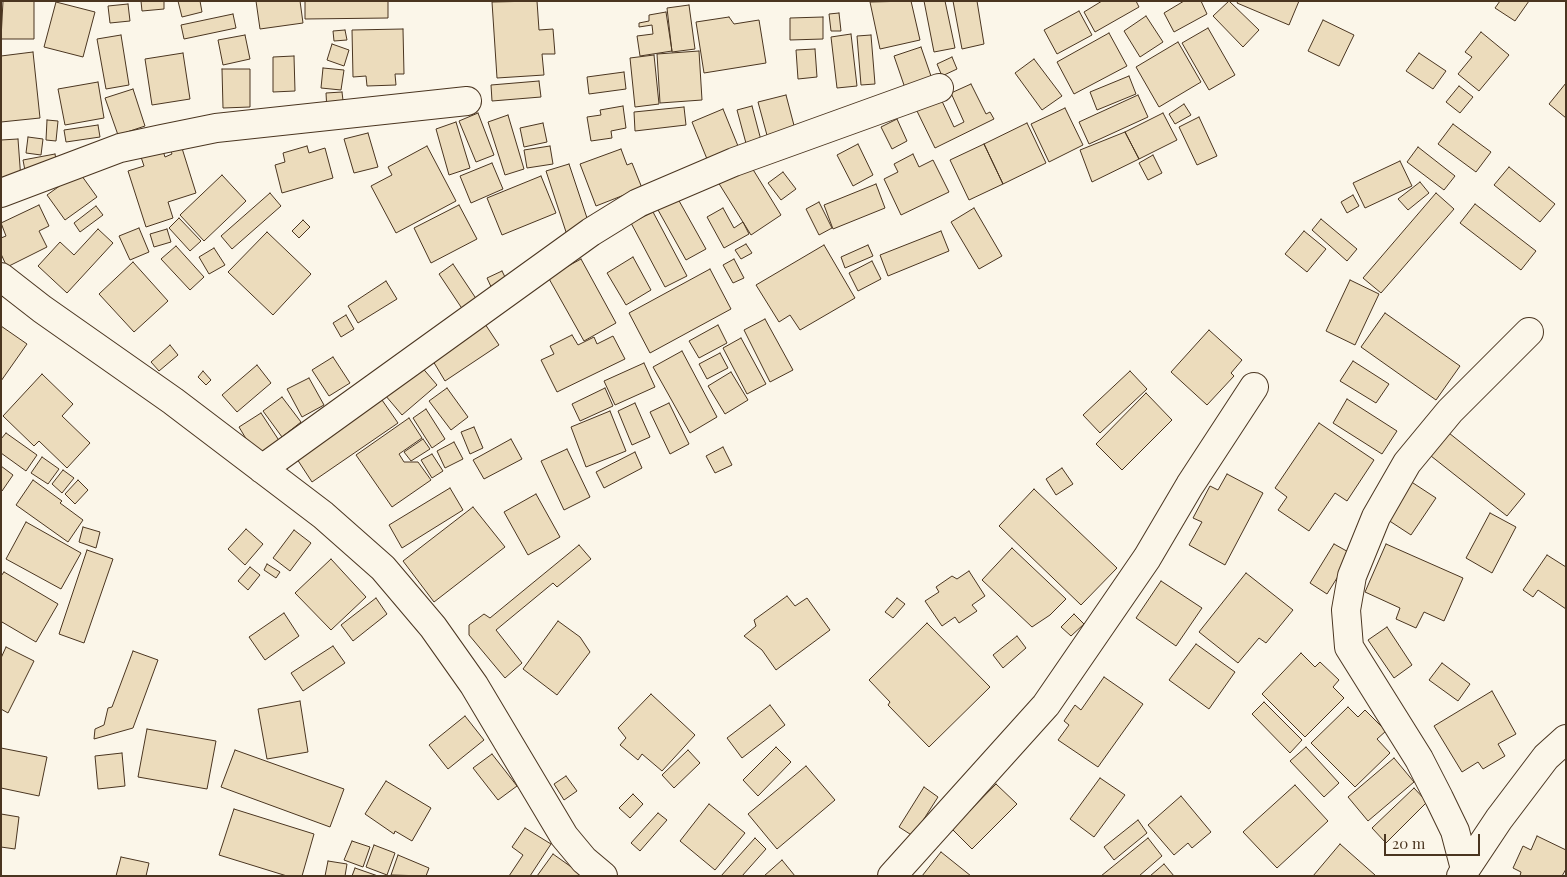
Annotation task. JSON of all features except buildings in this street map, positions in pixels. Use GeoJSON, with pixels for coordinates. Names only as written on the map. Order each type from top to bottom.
{"type":"FeatureCollection","features":[{"type":"Feature","properties":{"kind":"street"},"geometry":{"type":"LineString","coordinates":[[262,469],[591,232],[638,203],[734,162],[938,88]]}},
{"type":"Feature","properties":{"kind":"street"},"geometry":{"type":"LineString","coordinates":[[1,193],[120,148],[216,128],[466,101]]}},
{"type":"Feature","properties":{"kind":"street"},"geometry":{"type":"LineString","coordinates":[[1,277],[42,310],[173,401],[323,515],[383,568],[409,597],[474,685],[564,836],[584,860],[603,876]]}},
{"type":"Feature","properties":{"kind":"street"},"geometry":{"type":"LineString","coordinates":[[1463,872],[1455,831],[1439,798],[1419,759],[1350,647],[1346,610],[1352,576],[1373,526],[1407,463],[1450,411],[1528,332]]}},
{"type":"Feature","properties":{"kind":"street"},"geometry":{"type":"LineString","coordinates":[[892,876],[1046,705],[1147,558],[1190,485],[1254,387]]}},
{"type":"Feature","properties":{"kind":"street"},"geometry":{"type":"LineString","coordinates":[[1463,872],[1499,819],[1546,757],[1566,739]]}}]}
